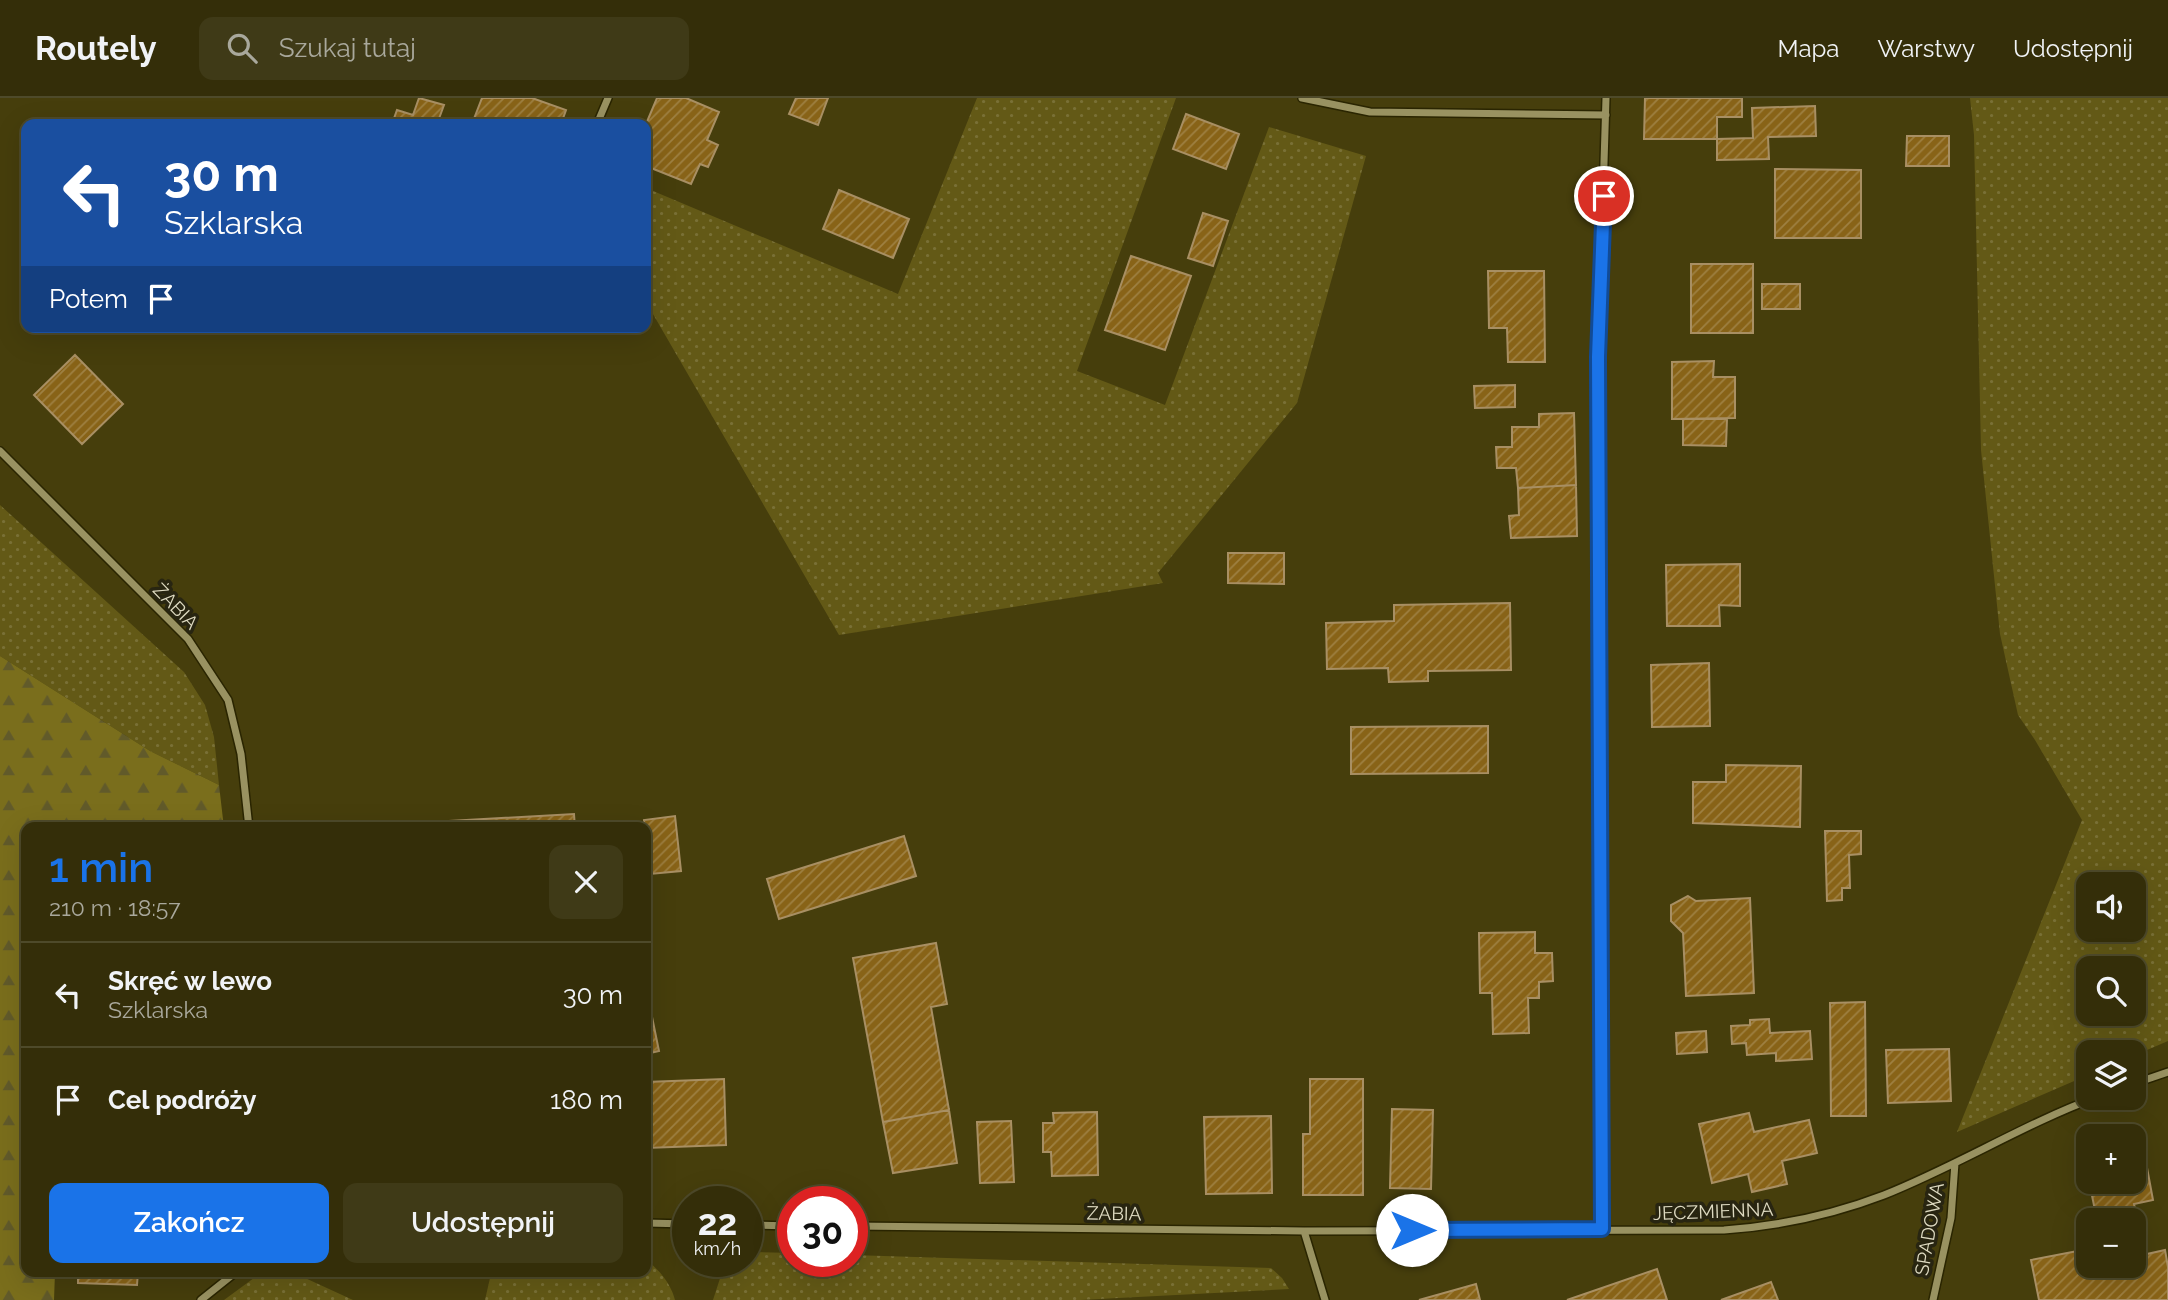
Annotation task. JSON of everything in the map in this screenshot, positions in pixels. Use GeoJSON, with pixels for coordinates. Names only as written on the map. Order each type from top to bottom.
{"type":"FeatureCollection","features":[{"type":"Feature","properties":{"kind":"street"},"geometry":{"type":"LineString","coordinates":[[599,119],[608,98]]}},
{"type":"Feature","properties":{"kind":"street"},"geometry":{"type":"LineString","coordinates":[[1302,98],[1370,112],[1606,115]]}},
{"type":"Feature","properties":{"kind":"street"},"geometry":{"type":"LineString","coordinates":[[1602,1229],[1598,357],[1606,98]]}},
{"type":"Feature","properties":{"kind":"street","name":"ŻABIA"},"geometry":{"type":"LineString","coordinates":[[0,451],[188,639],[228,700],[240,754],[249,822]]}},
{"type":"Feature","properties":{"kind":"street"},"geometry":{"type":"LineString","coordinates":[[2146,1080],[2168,1072]]}},
{"type":"Feature","properties":{"kind":"street","name":"JĘCZMIENNA"},"geometry":{"type":"LineString","coordinates":[[1304,1231],[1724,1230],[1767,1227],[1810,1219],[1883,1195],[2076,1105]]}},
{"type":"Feature","properties":{"kind":"street","name":"SPADOWA"},"geometry":{"type":"LineString","coordinates":[[1933,1300],[1951,1218],[1955,1163]]}},
{"type":"Feature","properties":{"kind":"street"},"geometry":{"type":"LineString","coordinates":[[651,1223],[672,1224]]}},
{"type":"Feature","properties":{"kind":"street","name":"ŻABIA"},"geometry":{"type":"LineString","coordinates":[[868,1226],[1304,1231]]}},
{"type":"Feature","properties":{"kind":"street"},"geometry":{"type":"LineString","coordinates":[[1304,1231],[1325,1300]]}},
{"type":"Feature","properties":{"kind":"street"},"geometry":{"type":"LineString","coordinates":[[201,1300],[230,1277]]}},
{"type":"Feature","properties":{"kind":"shaded area"},"geometry":{"type":"Polygon","coordinates":[[[977,98],[1176,98],[1077,371],[1165,405],[1269,127],[1366,156],[1297,403],[1158,573],[1163,583],[839,635],[651,311],[651,190],[898,294],[977,98]]]}},
{"type":"Feature","properties":{"kind":"shaded area"},"geometry":{"type":"Polygon","coordinates":[[[1970,98],[2168,98],[2168,1041],[2146,1050],[2146,1040],[2076,1040],[2076,1080],[1957,1132],[2082,820],[2018,715],[2000,634],[1981,450],[1974,135],[1970,98]]]}},
{"type":"Feature","properties":{"kind":"shaded area"},"geometry":{"type":"Polygon","coordinates":[[[0,505],[184,672],[205,705],[214,737],[219,785],[150,751],[0,656],[0,505]]]}},
{"type":"Feature","properties":{"kind":"shaded area"},"geometry":{"type":"Polygon","coordinates":[[[763,1252],[777,1253],[777,1277],[868,1277],[868,1255],[1271,1268],[1289,1289],[1080,1300],[713,1300],[720,1277],[763,1277],[763,1252]]]}},
{"type":"Feature","properties":{"kind":"shaded area"},"geometry":{"type":"Polygon","coordinates":[[[651,1264],[664,1277],[675,1300],[485,1300],[490,1278],[651,1277],[651,1264]]]}},
{"type":"Feature","properties":{"kind":"shaded area"},"geometry":{"type":"Polygon","coordinates":[[[255,1277],[303,1277],[353,1300],[224,1300],[255,1277]]]}},
{"type":"Feature","properties":{"kind":"green space"},"geometry":{"type":"Polygon","coordinates":[[[0,656],[150,751],[219,785],[223,822],[21,822],[21,1277],[55,1277],[54,1300],[0,1300],[0,656]]]}},
{"type":"Feature","properties":{"kind":"building"},"geometry":{"type":"Polygon","coordinates":[[[419,98],[444,105],[439,119],[394,119],[397,110],[413,115],[419,98]]]}},
{"type":"Feature","properties":{"kind":"building"},"geometry":{"type":"Polygon","coordinates":[[[482,98],[532,98],[566,110],[563,119],[474,119],[482,98]]]}},
{"type":"Feature","properties":{"kind":"building"},"geometry":{"type":"Polygon","coordinates":[[[657,98],[686,98],[719,112],[707,140],[718,145],[708,167],[700,164],[691,184],[651,168],[651,119],[648,119],[657,98]]]}},
{"type":"Feature","properties":{"kind":"building"},"geometry":{"type":"Polygon","coordinates":[[[796,98],[828,98],[818,125],[789,114],[796,98]]]}},
{"type":"Feature","properties":{"kind":"building"},"geometry":{"type":"Polygon","coordinates":[[[1645,98],[1742,98],[1742,117],[1717,117],[1717,139],[1644,139],[1645,98]]]}},
{"type":"Feature","properties":{"kind":"building"},"geometry":{"type":"Polygon","coordinates":[[[1815,106],[1816,136],[1768,137],[1769,159],[1717,160],[1717,139],[1753,138],[1752,108],[1815,106]]]}},
{"type":"Feature","properties":{"kind":"building"},"geometry":{"type":"Polygon","coordinates":[[[1186,114],[1239,134],[1226,169],[1173,149],[1186,114]]]}},
{"type":"Feature","properties":{"kind":"building"},"geometry":{"type":"Polygon","coordinates":[[[1907,136],[1949,136],[1949,166],[1906,166],[1907,136]]]}},
{"type":"Feature","properties":{"kind":"building"},"geometry":{"type":"Polygon","coordinates":[[[1775,169],[1861,170],[1861,238],[1775,238],[1775,169]]]}},
{"type":"Feature","properties":{"kind":"building"},"geometry":{"type":"Polygon","coordinates":[[[839,190],[909,219],[893,258],[823,229],[839,190]]]}},
{"type":"Feature","properties":{"kind":"building"},"geometry":{"type":"Polygon","coordinates":[[[1203,213],[1228,221],[1213,266],[1188,258],[1203,213]]]}},
{"type":"Feature","properties":{"kind":"building"},"geometry":{"type":"Polygon","coordinates":[[[1131,256],[1191,276],[1165,350],[1105,330],[1131,256]]]}},
{"type":"Feature","properties":{"kind":"building"},"geometry":{"type":"Polygon","coordinates":[[[1691,264],[1753,264],[1753,333],[1691,333],[1691,264]]]}},
{"type":"Feature","properties":{"kind":"building"},"geometry":{"type":"Polygon","coordinates":[[[1488,271],[1544,271],[1545,362],[1508,362],[1507,328],[1489,328],[1488,271]]]}},
{"type":"Feature","properties":{"kind":"building"},"geometry":{"type":"Polygon","coordinates":[[[1762,284],[1800,284],[1800,309],[1762,309],[1762,284]]]}},
{"type":"Feature","properties":{"kind":"building"},"geometry":{"type":"Polygon","coordinates":[[[75,355],[123,404],[82,444],[34,395],[75,355]]]}},
{"type":"Feature","properties":{"kind":"building"},"geometry":{"type":"Polygon","coordinates":[[[1714,361],[1713,377],[1735,377],[1735,418],[1672,419],[1672,362],[1714,361]]]}},
{"type":"Feature","properties":{"kind":"building"},"geometry":{"type":"Polygon","coordinates":[[[1515,385],[1515,407],[1475,408],[1474,386],[1515,385]]]}},
{"type":"Feature","properties":{"kind":"building"},"geometry":{"type":"Polygon","coordinates":[[[1574,413],[1576,485],[1518,488],[1516,468],[1497,468],[1496,447],[1512,447],[1512,427],[1539,427],[1539,414],[1574,413]]]}},
{"type":"Feature","properties":{"kind":"building"},"geometry":{"type":"Polygon","coordinates":[[[1683,419],[1727,419],[1726,446],[1683,445],[1683,419]]]}},
{"type":"Feature","properties":{"kind":"building"},"geometry":{"type":"Polygon","coordinates":[[[1576,485],[1577,536],[1511,538],[1509,516],[1519,515],[1518,488],[1576,485]]]}},
{"type":"Feature","properties":{"kind":"building"},"geometry":{"type":"Polygon","coordinates":[[[1228,553],[1284,553],[1284,584],[1228,583],[1228,553]]]}},
{"type":"Feature","properties":{"kind":"building"},"geometry":{"type":"Polygon","coordinates":[[[1740,564],[1740,606],[1719,605],[1720,626],[1667,626],[1666,565],[1740,564]]]}},
{"type":"Feature","properties":{"kind":"building"},"geometry":{"type":"Polygon","coordinates":[[[1510,603],[1511,670],[1428,671],[1428,681],[1389,682],[1388,668],[1327,669],[1326,623],[1394,621],[1394,605],[1510,603]]]}},
{"type":"Feature","properties":{"kind":"building"},"geometry":{"type":"Polygon","coordinates":[[[1709,663],[1710,726],[1652,727],[1651,665],[1709,663]]]}},
{"type":"Feature","properties":{"kind":"building"},"geometry":{"type":"Polygon","coordinates":[[[1488,726],[1488,773],[1351,774],[1351,727],[1488,726]]]}},
{"type":"Feature","properties":{"kind":"building"},"geometry":{"type":"Polygon","coordinates":[[[1726,765],[1801,766],[1800,827],[1693,823],[1693,782],[1726,782],[1726,765]]]}},
{"type":"Feature","properties":{"kind":"building"},"geometry":{"type":"Polygon","coordinates":[[[574,814],[575,822],[432,822],[574,814]]]}},
{"type":"Feature","properties":{"kind":"building"},"geometry":{"type":"Polygon","coordinates":[[[675,816],[681,871],[651,874],[651,822],[644,820],[675,816]]]}},
{"type":"Feature","properties":{"kind":"building"},"geometry":{"type":"Polygon","coordinates":[[[1825,831],[1861,831],[1861,854],[1849,855],[1850,888],[1842,888],[1842,900],[1827,901],[1825,831]]]}},
{"type":"Feature","properties":{"kind":"building"},"geometry":{"type":"Polygon","coordinates":[[[904,836],[916,876],[779,919],[767,879],[904,836]]]}},
{"type":"Feature","properties":{"kind":"building"},"geometry":{"type":"Polygon","coordinates":[[[1688,896],[1696,901],[1750,898],[1754,993],[1686,996],[1683,933],[1671,921],[1671,905],[1688,896]]]}},
{"type":"Feature","properties":{"kind":"building"},"geometry":{"type":"Polygon","coordinates":[[[1535,932],[1535,953],[1552,953],[1553,981],[1539,982],[1539,998],[1528,998],[1529,1033],[1493,1034],[1492,993],[1480,993],[1479,933],[1535,932]]]}},
{"type":"Feature","properties":{"kind":"building"},"geometry":{"type":"Polygon","coordinates":[[[936,943],[947,1004],[931,1007],[949,1110],[883,1122],[853,958],[936,943]]]}},
{"type":"Feature","properties":{"kind":"building"},"geometry":{"type":"Polygon","coordinates":[[[1865,1002],[1866,1116],[1831,1116],[1830,1003],[1865,1002]]]}},
{"type":"Feature","properties":{"kind":"building"},"geometry":{"type":"Polygon","coordinates":[[[651,1012],[659,1051],[651,1053],[651,1012]]]}},
{"type":"Feature","properties":{"kind":"building"},"geometry":{"type":"Polygon","coordinates":[[[1769,1019],[1770,1033],[1810,1031],[1812,1059],[1776,1061],[1776,1053],[1747,1055],[1746,1043],[1732,1044],[1731,1026],[1750,1025],[1750,1020],[1769,1019]]]}},
{"type":"Feature","properties":{"kind":"building"},"geometry":{"type":"Polygon","coordinates":[[[1706,1031],[1707,1052],[1677,1054],[1676,1033],[1706,1031]]]}},
{"type":"Feature","properties":{"kind":"building"},"geometry":{"type":"Polygon","coordinates":[[[1949,1049],[1951,1101],[1888,1103],[1886,1050],[1949,1049]]]}},
{"type":"Feature","properties":{"kind":"building"},"geometry":{"type":"Polygon","coordinates":[[[724,1079],[726,1145],[651,1148],[651,1082],[724,1079]]]}},
{"type":"Feature","properties":{"kind":"building"},"geometry":{"type":"Polygon","coordinates":[[[1310,1079],[1363,1079],[1363,1195],[1303,1195],[1303,1134],[1310,1134],[1310,1079]]]}},
{"type":"Feature","properties":{"kind":"building"},"geometry":{"type":"Polygon","coordinates":[[[1392,1109],[1433,1110],[1431,1189],[1390,1188],[1392,1109]]]}},
{"type":"Feature","properties":{"kind":"building"},"geometry":{"type":"Polygon","coordinates":[[[949,1110],[957,1163],[893,1173],[883,1122],[949,1110]]]}},
{"type":"Feature","properties":{"kind":"building"},"geometry":{"type":"Polygon","coordinates":[[[1097,1112],[1098,1175],[1052,1176],[1051,1152],[1043,1152],[1043,1123],[1054,1123],[1053,1113],[1097,1112]]]}},
{"type":"Feature","properties":{"kind":"building"},"geometry":{"type":"Polygon","coordinates":[[[1749,1113],[1754,1132],[1809,1120],[1817,1153],[1782,1161],[1787,1184],[1752,1192],[1748,1174],[1712,1183],[1699,1124],[1749,1113]]]}},
{"type":"Feature","properties":{"kind":"building"},"geometry":{"type":"Polygon","coordinates":[[[1271,1116],[1272,1193],[1206,1194],[1204,1117],[1271,1116]]]}},
{"type":"Feature","properties":{"kind":"building"},"geometry":{"type":"Polygon","coordinates":[[[1011,1121],[1014,1182],[980,1183],[977,1122],[1011,1121]]]}},
{"type":"Feature","properties":{"kind":"building"},"geometry":{"type":"Polygon","coordinates":[[[2146,1162],[2153,1200],[2134,1204],[2135,1208],[2095,1208],[2092,1194],[2146,1194],[2146,1162]]]}},
{"type":"Feature","properties":{"kind":"building"},"geometry":{"type":"Polygon","coordinates":[[[2165,1250],[2168,1300],[2039,1300],[2031,1260],[2076,1251],[2076,1278],[2146,1278],[2146,1254],[2165,1250]]]}},
{"type":"Feature","properties":{"kind":"building"},"geometry":{"type":"Polygon","coordinates":[[[1657,1269],[1667,1300],[1567,1300],[1657,1269]]]}},
{"type":"Feature","properties":{"kind":"building"},"geometry":{"type":"Polygon","coordinates":[[[78,1277],[138,1277],[137,1285],[78,1283],[78,1277]]]}},
{"type":"Feature","properties":{"kind":"building"},"geometry":{"type":"Polygon","coordinates":[[[1771,1282],[1778,1300],[1721,1300],[1771,1282]]]}},
{"type":"Feature","properties":{"kind":"building"},"geometry":{"type":"Polygon","coordinates":[[[1476,1284],[1480,1300],[1419,1300],[1476,1284]]]}},
{"type":"Feature","properties":{"kind":"route"},"geometry":{"type":"LineString","coordinates":[[1412,1230],[1602,1229],[1598,357],[1604,196]]}}]}
